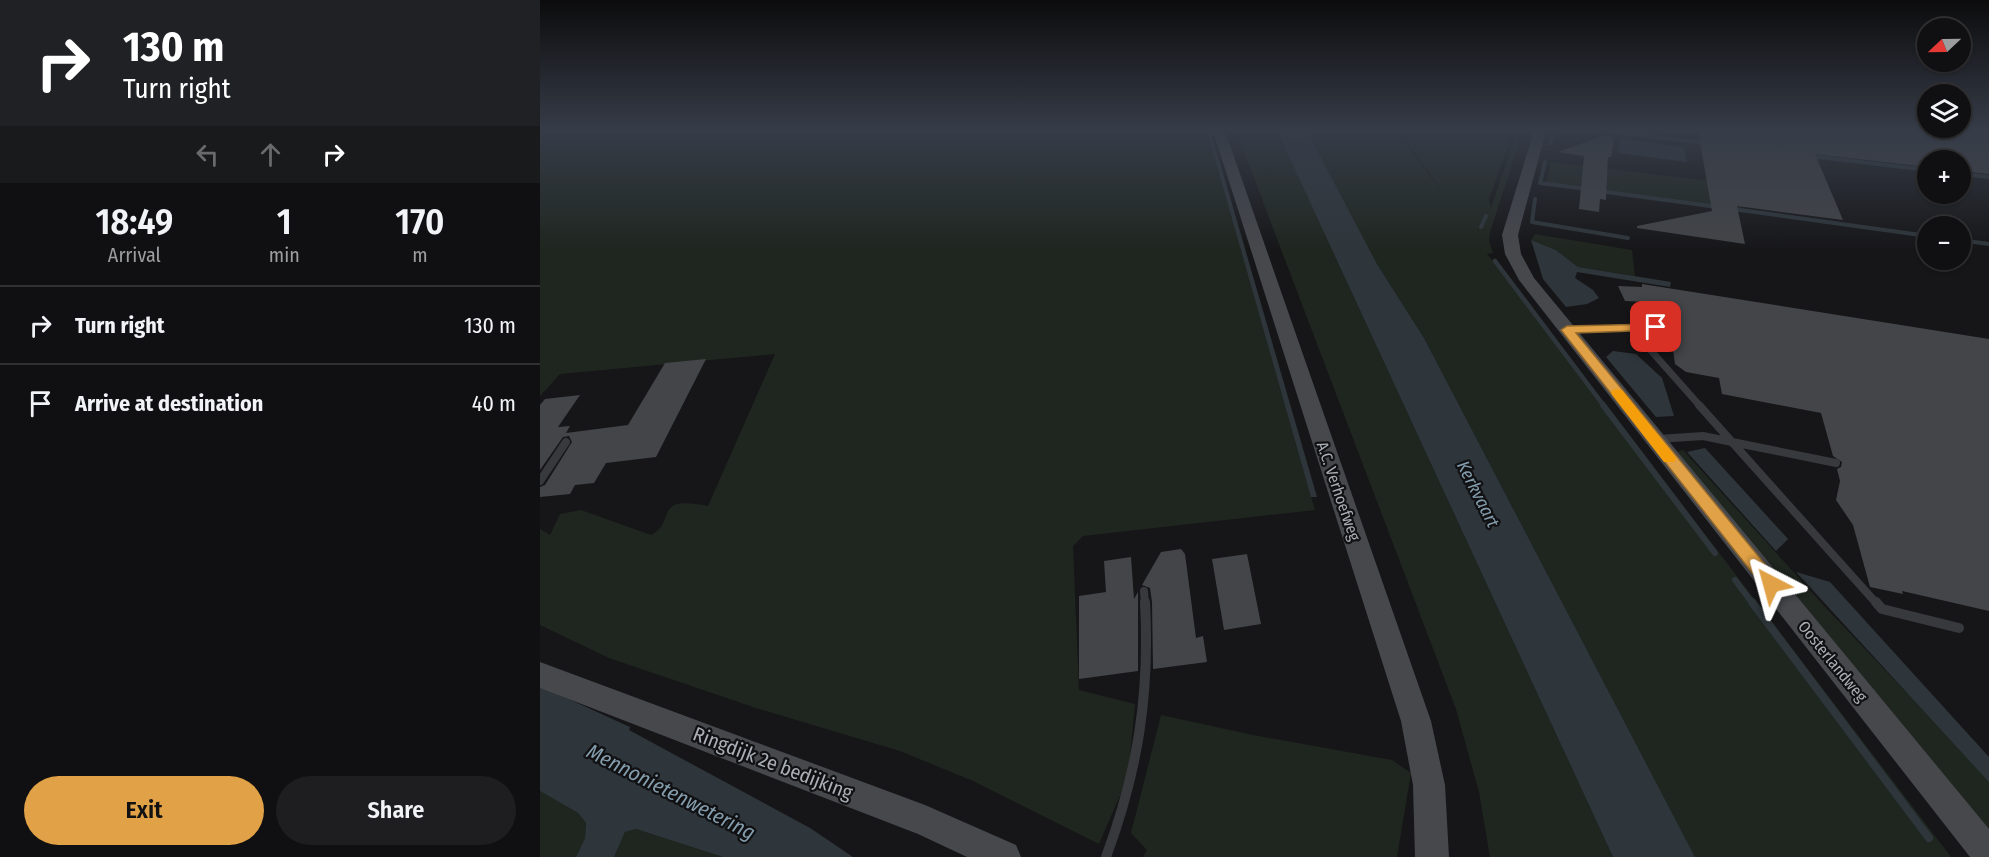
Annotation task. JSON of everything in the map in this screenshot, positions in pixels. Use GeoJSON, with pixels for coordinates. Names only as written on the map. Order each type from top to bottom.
{"type":"FeatureCollection","features":[{"type":"Feature","properties":{"kind":"street","name":"A.C. Verhoefweg"},"geometry":{"type":"LineString","coordinates":[[1232,171],[1416,721],[1429,785],[1432,857]]}},
{"type":"Feature","properties":{"kind":"street","name":"Oosterlandweg"},"geometry":{"type":"LineString","coordinates":[[1528,171],[1510,235],[1513,254],[1527,280],[1989,855]]}},
{"type":"Feature","properties":{"kind":"street","name":"Ringdijk 2e bedijking"},"geometry":{"type":"LineString","coordinates":[[540,675],[925,821],[1004,857]]}},
{"type":"Feature","properties":{"kind":"lane"},"geometry":{"type":"LineString","coordinates":[[1631,328],[1882,609],[1959,628]]}},
{"type":"Feature","properties":{"kind":"lane"},"geometry":{"type":"LineString","coordinates":[[1567,330],[1631,328],[1670,330]]}},
{"type":"Feature","properties":{"kind":"lane"},"geometry":{"type":"LineString","coordinates":[[1654,440],[1703,436],[1836,464]]}},
{"type":"Feature","properties":{"kind":"lane"},"geometry":{"type":"LineString","coordinates":[[540,481],[566,442]]}},
{"type":"Feature","properties":{"kind":"lane"},"geometry":{"type":"LineString","coordinates":[[1106,857],[1124,813],[1139,747],[1147,668],[1144,591]]}},
{"type":"Feature","properties":{"kind":"shaded area"},"geometry":{"type":"Polygon","coordinates":[[[540,171],[1218,171],[1315,510],[1083,536],[1073,546],[1079,690],[1135,704],[1128,777],[1099,844],[973,781],[900,751],[756,708],[609,658],[540,625],[540,529],[550,535],[560,514],[581,510],[651,535],[659,529],[672,507],[679,504],[708,506],[775,354],[560,374],[540,396],[540,171]]]}},
{"type":"Feature","properties":{"kind":"shaded area"},"geometry":{"type":"Polygon","coordinates":[[[1251,171],[1296,171],[1613,857],[1490,857],[1479,792],[1456,709],[1251,171]]]}},
{"type":"Feature","properties":{"kind":"shaded area"},"geometry":{"type":"Polygon","coordinates":[[[1328,171],[1426,171],[1447,198],[1428,171],[1499,171],[1489,200],[1491,208],[1503,171],[1510,171],[1490,232],[1489,241],[1493,253],[1487,254],[1528,302],[1951,857],[1695,857],[1424,338],[1377,264],[1328,171]]]}},
{"type":"Feature","properties":{"kind":"shaded area"},"geometry":{"type":"Polygon","coordinates":[[[1549,171],[1626,171],[1710,181],[1737,188],[1742,210],[1546,183],[1549,171]]]}},
{"type":"Feature","properties":{"kind":"shaded area"},"geometry":{"type":"Polygon","coordinates":[[[1535,234],[1632,250],[1635,276],[1578,267],[1556,250],[1531,240],[1535,234]]]}},
{"type":"Feature","properties":{"kind":"shaded area"},"geometry":{"type":"Polygon","coordinates":[[[1683,450],[1827,609],[1989,779],[1989,842],[1677,452],[1683,450]]]}},
{"type":"Feature","properties":{"kind":"shaded area"},"geometry":{"type":"Polygon","coordinates":[[[1161,715],[1253,735],[1392,760],[1411,773],[1397,857],[1143,857],[1147,850],[1131,833],[1161,715]]]}},
{"type":"Feature","properties":{"kind":"shaded area"},"geometry":{"type":"Polygon","coordinates":[[[540,791],[578,813],[586,823],[585,838],[576,857],[540,857],[540,791]]]}},
{"type":"Feature","properties":{"kind":"shaded area"},"geometry":{"type":"Polygon","coordinates":[[[636,829],[723,857],[614,857],[625,832],[636,829]]]}},
{"type":"Feature","properties":{"kind":"water"},"geometry":{"type":"Polygon","coordinates":[[[1218,171],[1222,171],[1317,497],[1311,497],[1218,171]]]}},
{"type":"Feature","properties":{"kind":"water","name":"Kerkvaart"},"geometry":{"type":"Polygon","coordinates":[[[1296,171],[1328,171],[1377,264],[1424,338],[1695,857],[1613,857],[1296,171]]]}},
{"type":"Feature","properties":{"kind":"water"},"geometry":{"type":"Polygon","coordinates":[[[1531,240],[1556,250],[1578,267],[1671,282],[1670,287],[1577,272],[1575,278],[1593,290],[1599,298],[1587,304],[1566,307],[1543,279],[1531,240]]]}},
{"type":"Feature","properties":{"kind":"water"},"geometry":{"type":"Polygon","coordinates":[[[1613,351],[1636,354],[1662,378],[1674,416],[1656,417],[1606,357],[1613,351]]]}},
{"type":"Feature","properties":{"kind":"water"},"geometry":{"type":"Polygon","coordinates":[[[1705,448],[1788,539],[1776,551],[1687,452],[1705,448]]]}},
{"type":"Feature","properties":{"kind":"water"},"geometry":{"type":"Polygon","coordinates":[[[1796,572],[1830,582],[1989,757],[1989,782],[1796,572]]]}},
{"type":"Feature","properties":{"kind":"water","name":"Mennonietenwetering"},"geometry":{"type":"Polygon","coordinates":[[[540,686],[630,727],[629,730],[810,828],[853,857],[723,857],[636,829],[625,832],[614,857],[576,857],[585,838],[586,823],[578,813],[540,791],[540,686]]]}},
{"type":"Feature","properties":{"kind":"building"},"geometry":{"type":"Polygon","coordinates":[[[1583,171],[1607,171],[1606,200],[1600,199],[1599,212],[1579,209],[1583,171]]]}},
{"type":"Feature","properties":{"kind":"building"},"geometry":{"type":"Polygon","coordinates":[[[1705,171],[1822,171],[1843,220],[1737,206],[1745,244],[1637,228],[1637,226],[1712,211],[1705,171]]]}},
{"type":"Feature","properties":{"kind":"building"},"geometry":{"type":"Polygon","coordinates":[[[1971,171],[1989,171],[1989,174],[1971,172],[1971,171]]]}},
{"type":"Feature","properties":{"kind":"building"},"geometry":{"type":"Polygon","coordinates":[[[1642,284],[1989,339],[1989,611],[1902,591],[1903,594],[1870,587],[1853,525],[1836,500],[1840,481],[1837,469],[1841,467],[1842,462],[1833,456],[1821,413],[1722,394],[1719,378],[1686,372],[1675,364],[1671,335],[1676,330],[1670,324],[1669,303],[1625,301],[1618,286],[1642,287],[1642,284]]]}},
{"type":"Feature","properties":{"kind":"building"},"geometry":{"type":"Polygon","coordinates":[[[706,359],[656,457],[606,463],[594,483],[575,485],[570,494],[540,497],[540,487],[545,485],[572,442],[569,436],[563,437],[540,470],[540,405],[545,399],[580,395],[558,427],[570,426],[566,433],[628,425],[665,363],[706,359]]]}},
{"type":"Feature","properties":{"kind":"building"},"geometry":{"type":"Polygon","coordinates":[[[1181,549],[1185,554],[1196,638],[1203,636],[1207,662],[1153,669],[1152,602],[1150,588],[1142,585],[1161,552],[1181,549]]]}},
{"type":"Feature","properties":{"kind":"building"},"geometry":{"type":"Polygon","coordinates":[[[1247,554],[1261,624],[1224,630],[1212,559],[1247,554]]]}},
{"type":"Feature","properties":{"kind":"building"},"geometry":{"type":"Polygon","coordinates":[[[1131,557],[1134,599],[1138,592],[1138,671],[1079,679],[1079,596],[1106,592],[1104,561],[1131,557]]]}},
{"type":"Feature","properties":{"kind":"waterway"},"geometry":{"type":"LineString","coordinates":[[1543,171],[1540,183],[1587,189]]}},
{"type":"Feature","properties":{"kind":"waterway"},"geometry":{"type":"LineString","coordinates":[[1971,175],[1989,177]]}},
{"type":"Feature","properties":{"kind":"waterway"},"geometry":{"type":"LineString","coordinates":[[1599,191],[1718,207]]}},
{"type":"Feature","properties":{"kind":"waterway"},"geometry":{"type":"LineString","coordinates":[[1535,199],[1532,222],[1628,238]]}},
{"type":"Feature","properties":{"kind":"waterway"},"geometry":{"type":"LineString","coordinates":[[1733,209],[1917,234]]}},
{"type":"Feature","properties":{"kind":"waterway"},"geometry":{"type":"LineString","coordinates":[[1481,227],[1486,216]]}},
{"type":"Feature","properties":{"kind":"waterway"},"geometry":{"type":"LineString","coordinates":[[1971,242],[1989,244]]}},
{"type":"Feature","properties":{"kind":"waterway"},"geometry":{"type":"LineString","coordinates":[[1495,261],[1604,406]]}},
{"type":"Feature","properties":{"kind":"waterway"},"geometry":{"type":"LineString","coordinates":[[1603,405],[1715,553]]}},
{"type":"Feature","properties":{"kind":"waterway"},"geometry":{"type":"LineString","coordinates":[[1735,580],[1753,604]]}},
{"type":"Feature","properties":{"kind":"waterway"},"geometry":{"type":"LineString","coordinates":[[1752,602],[1929,838]]}},
{"type":"Feature","properties":{"kind":"slow traffic"},"geometry":{"type":"LineString","coordinates":[[1617,393],[1669,458]]}},
{"type":"Feature","properties":{"kind":"route"},"geometry":{"type":"LineString","coordinates":[[1656,327],[1567,330],[1771,584]]}}]}
